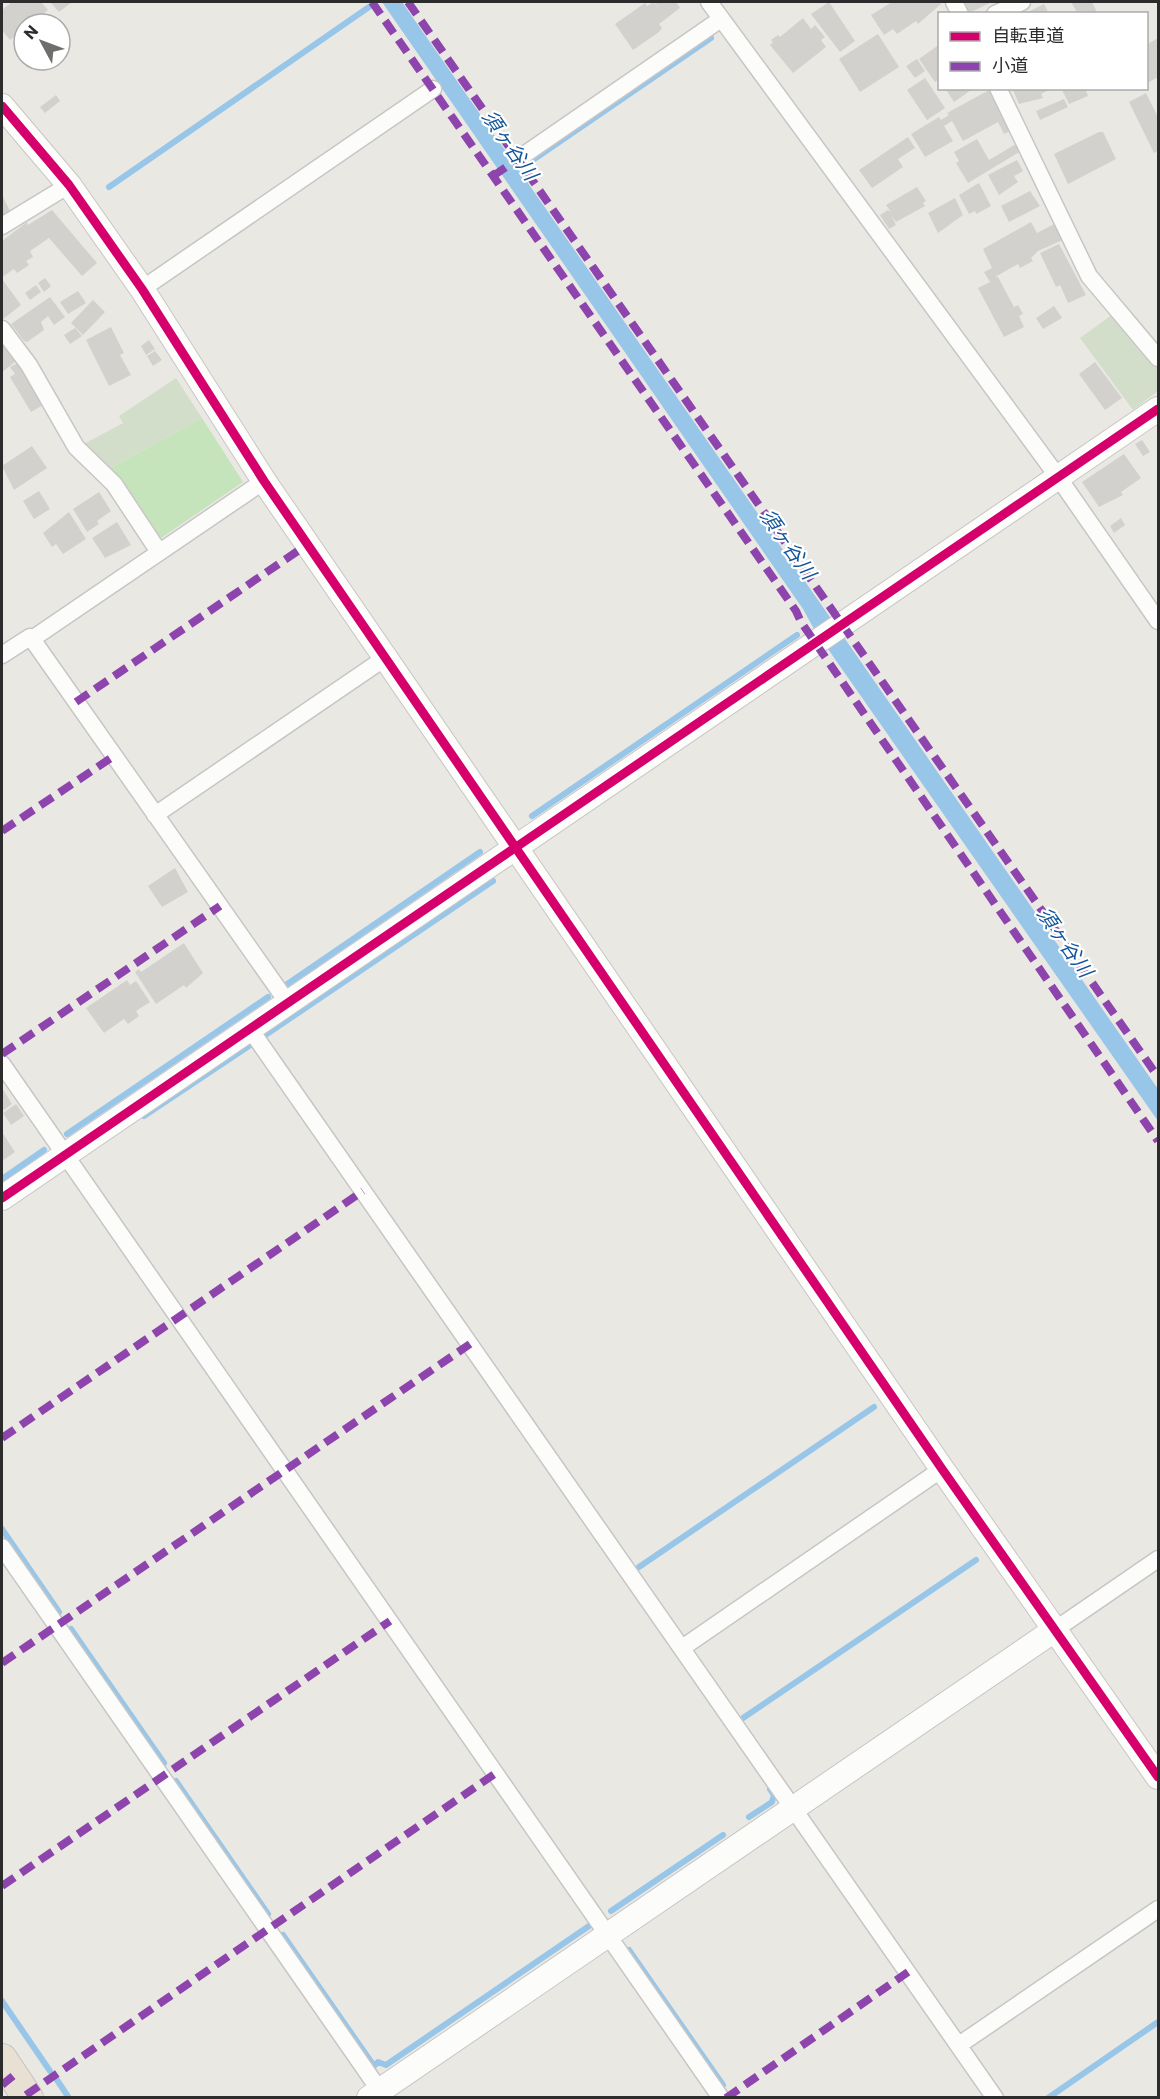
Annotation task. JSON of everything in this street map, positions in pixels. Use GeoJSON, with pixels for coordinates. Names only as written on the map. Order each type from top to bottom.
{"type":"FeatureCollection","features":[{"type":"Feature","properties":{"kind":"highway"},"geometry":{"type":"LineString","coordinates":[[2,2059],[28,2097]]}},
{"type":"Feature","properties":{"kind":"street"},"geometry":{"type":"LineString","coordinates":[[709,2],[1058,477],[1158,621]]}},
{"type":"Feature","properties":{"kind":"street"},"geometry":{"type":"LineString","coordinates":[[1000,12],[1022,2]]}},
{"type":"Feature","properties":{"kind":"street"},"geometry":{"type":"LineString","coordinates":[[518,159],[722,19]]}},
{"type":"Feature","properties":{"kind":"street"},"geometry":{"type":"LineString","coordinates":[[142,289],[433,89]]}},
{"type":"Feature","properties":{"kind":"street"},"geometry":{"type":"LineString","coordinates":[[999,90],[1089,276],[1158,358]]}},
{"type":"Feature","properties":{"kind":"street"},"geometry":{"type":"LineString","coordinates":[[2,106],[69,185],[142,289],[264,481],[942,1469],[1158,1777]]}},
{"type":"Feature","properties":{"kind":"street"},"geometry":{"type":"LineString","coordinates":[[2,226],[69,185]]}},
{"type":"Feature","properties":{"kind":"street"},"geometry":{"type":"LineString","coordinates":[[2,329],[29,365],[76,447],[114,484],[159,552]]}},
{"type":"Feature","properties":{"kind":"street"},"geometry":{"type":"LineString","coordinates":[[2,1198],[1158,409]]}},
{"type":"Feature","properties":{"kind":"street"},"geometry":{"type":"LineString","coordinates":[[32,639],[264,481]]}},
{"type":"Feature","properties":{"kind":"street"},"geometry":{"type":"LineString","coordinates":[[2,655],[30,636],[288,1003]]}},
{"type":"Feature","properties":{"kind":"street"},"geometry":{"type":"LineString","coordinates":[[155,815],[386,658]]}},
{"type":"Feature","properties":{"kind":"street"},"geometry":{"type":"LineString","coordinates":[[250,1029],[995,2097]]}},
{"type":"Feature","properties":{"kind":"street"},"geometry":{"type":"LineString","coordinates":[[2,1064],[721,2097]]}},
{"type":"Feature","properties":{"kind":"street"},"geometry":{"type":"LineString","coordinates":[[682,1648],[942,1469]]}},
{"type":"Feature","properties":{"kind":"street"},"geometry":{"type":"LineString","coordinates":[[2,1547],[378,2095],[608,1934],[1158,1559]]}},
{"type":"Feature","properties":{"kind":"street"},"geometry":{"type":"LineString","coordinates":[[959,2045],[1158,1909]]}},
{"type":"Feature","properties":{"kind":"green space"},"geometry":{"type":"Polygon","coordinates":[[[1113,314],[1158,367],[1158,391],[1133,410],[1080,338],[1113,314]]]}},
{"type":"Feature","properties":{"kind":"green space"},"geometry":{"type":"Polygon","coordinates":[[[176,378],[202,418],[107,470],[80,446],[123,423],[119,416],[176,378]]]}},
{"type":"Feature","properties":{"kind":"green space"},"geometry":{"type":"Polygon","coordinates":[[[202,418],[243,482],[161,538],[153,538],[107,470],[202,418]]]}},
{"type":"Feature","properties":{"kind":"water"},"geometry":{"type":"Polygon","coordinates":[[[382,2],[402,2],[1158,1089],[1158,1121],[814,629],[803,609],[382,2]]]}},
{"type":"Feature","properties":{"kind":"building"},"geometry":{"type":"Polygon","coordinates":[[[12,2],[41,2],[48,10],[45,12],[12,12],[12,38],[10,40],[2,30],[2,10],[12,2]]]}},
{"type":"Feature","properties":{"kind":"building"},"geometry":{"type":"Polygon","coordinates":[[[50,2],[72,2],[59,12],[50,2]]]}},
{"type":"Feature","properties":{"kind":"building"},"geometry":{"type":"Polygon","coordinates":[[[654,2],[658,8],[655,2],[676,2],[680,8],[659,24],[662,28],[659,32],[633,50],[615,24],[645,3],[647,6],[654,2]]]}},
{"type":"Feature","properties":{"kind":"building"},"geometry":{"type":"Polygon","coordinates":[[[829,2],[855,41],[840,52],[811,14],[829,2]]]}},
{"type":"Feature","properties":{"kind":"building"},"geometry":{"type":"Polygon","coordinates":[[[892,2],[939,2],[941,4],[918,24],[916,21],[897,34],[893,29],[884,35],[871,15],[892,2]]]}},
{"type":"Feature","properties":{"kind":"building"},"geometry":{"type":"Polygon","coordinates":[[[964,2],[992,2],[971,12],[969,12],[964,2]]]}},
{"type":"Feature","properties":{"kind":"building"},"geometry":{"type":"Polygon","coordinates":[[[1071,2],[1092,2],[1097,12],[1077,12],[1071,2]]]}},
{"type":"Feature","properties":{"kind":"building"},"geometry":{"type":"Polygon","coordinates":[[[1044,4],[1048,12],[1028,12],[1044,4]]]}},
{"type":"Feature","properties":{"kind":"building"},"geometry":{"type":"Polygon","coordinates":[[[803,18],[811,29],[815,25],[825,37],[821,40],[826,47],[793,73],[770,45],[773,42],[771,40],[778,35],[780,37],[803,18]]]}},
{"type":"Feature","properties":{"kind":"building"},"geometry":{"type":"Polygon","coordinates":[[[878,34],[899,67],[860,92],[839,59],[878,34]]]}},
{"type":"Feature","properties":{"kind":"building"},"geometry":{"type":"Polygon","coordinates":[[[1158,38],[1158,77],[1148,83],[1148,44],[1158,38]]]}},
{"type":"Feature","properties":{"kind":"building"},"geometry":{"type":"Polygon","coordinates":[[[938,45],[938,80],[935,82],[919,59],[938,45]]]}},
{"type":"Feature","properties":{"kind":"building"},"geometry":{"type":"Polygon","coordinates":[[[917,59],[925,71],[915,78],[906,66],[917,59]]]}},
{"type":"Feature","properties":{"kind":"building"},"geometry":{"type":"Polygon","coordinates":[[[925,78],[945,108],[927,120],[907,90],[925,78]]]}},
{"type":"Feature","properties":{"kind":"building"},"geometry":{"type":"Polygon","coordinates":[[[946,90],[971,90],[954,102],[946,90]]]}},
{"type":"Feature","properties":{"kind":"building"},"geometry":{"type":"Polygon","coordinates":[[[992,90],[1012,130],[1004,134],[998,122],[963,141],[952,121],[944,126],[953,141],[925,157],[911,134],[939,117],[941,120],[949,115],[947,113],[992,90]]]}},
{"type":"Feature","properties":{"kind":"building"},"geometry":{"type":"Polygon","coordinates":[[[1013,90],[1049,90],[1041,94],[1043,98],[1019,104],[1013,90]]]}},
{"type":"Feature","properties":{"kind":"building"},"geometry":{"type":"Polygon","coordinates":[[[1062,90],[1086,90],[1088,96],[1069,104],[1062,90]]]}},
{"type":"Feature","properties":{"kind":"building"},"geometry":{"type":"Polygon","coordinates":[[[1146,93],[1158,117],[1158,151],[1154,153],[1129,102],[1146,93]]]}},
{"type":"Feature","properties":{"kind":"building"},"geometry":{"type":"Polygon","coordinates":[[[56,95],[60,101],[45,113],[40,107],[56,95]]]}},
{"type":"Feature","properties":{"kind":"building"},"geometry":{"type":"Polygon","coordinates":[[[1064,99],[1068,107],[1040,120],[1036,111],[1064,99]]]}},
{"type":"Feature","properties":{"kind":"building"},"geometry":{"type":"Polygon","coordinates":[[[1103,132],[1116,159],[1068,184],[1054,154],[1103,132]]]}},
{"type":"Feature","properties":{"kind":"building"},"geometry":{"type":"Polygon","coordinates":[[[908,137],[915,148],[898,159],[903,167],[872,188],[859,170],[908,137]]]}},
{"type":"Feature","properties":{"kind":"building"},"geometry":{"type":"Polygon","coordinates":[[[977,139],[989,160],[1016,144],[1021,151],[968,183],[956,163],[959,161],[954,152],[977,139]]]}},
{"type":"Feature","properties":{"kind":"building"},"geometry":{"type":"Polygon","coordinates":[[[1017,160],[1023,171],[1014,176],[1018,182],[999,195],[988,175],[1017,160]]]}},
{"type":"Feature","properties":{"kind":"building"},"geometry":{"type":"Polygon","coordinates":[[[979,183],[991,206],[976,214],[975,211],[969,214],[959,195],[979,183]]]}},
{"type":"Feature","properties":{"kind":"building"},"geometry":{"type":"Polygon","coordinates":[[[917,187],[926,201],[923,203],[925,206],[896,222],[891,215],[896,225],[889,229],[880,215],[888,210],[891,212],[886,205],[917,187]]]}},
{"type":"Feature","properties":{"kind":"building"},"geometry":{"type":"Polygon","coordinates":[[[1030,191],[1040,206],[1009,222],[1001,206],[1030,191]]]}},
{"type":"Feature","properties":{"kind":"building"},"geometry":{"type":"Polygon","coordinates":[[[2,195],[10,211],[2,215],[2,195]]]}},
{"type":"Feature","properties":{"kind":"building"},"geometry":{"type":"Polygon","coordinates":[[[955,198],[963,215],[938,233],[928,213],[955,198]]]}},
{"type":"Feature","properties":{"kind":"building"},"geometry":{"type":"Polygon","coordinates":[[[52,210],[97,263],[82,276],[49,238],[30,251],[33,257],[26,261],[29,265],[17,273],[14,269],[2,277],[2,241],[27,222],[28,225],[52,210]]]}},
{"type":"Feature","properties":{"kind":"building"},"geometry":{"type":"Polygon","coordinates":[[[1031,222],[1037,233],[1056,223],[1065,239],[1038,251],[1031,258],[1033,261],[1020,268],[1018,264],[995,277],[998,277],[1014,307],[1018,305],[1023,314],[1019,316],[1024,327],[1004,337],[978,288],[990,282],[984,272],[992,268],[983,249],[1031,222]]]}},
{"type":"Feature","properties":{"kind":"building"},"geometry":{"type":"Polygon","coordinates":[[[1059,244],[1086,295],[1068,303],[1060,285],[1056,287],[1040,253],[1059,244]]]}},
{"type":"Feature","properties":{"kind":"building"},"geometry":{"type":"Polygon","coordinates":[[[45,278],[51,286],[44,292],[38,283],[45,278]]]}},
{"type":"Feature","properties":{"kind":"building"},"geometry":{"type":"Polygon","coordinates":[[[2,279],[21,305],[2,320],[2,279]]]}},
{"type":"Feature","properties":{"kind":"building"},"geometry":{"type":"Polygon","coordinates":[[[36,285],[41,292],[30,300],[25,293],[36,285]]]}},
{"type":"Feature","properties":{"kind":"building"},"geometry":{"type":"Polygon","coordinates":[[[78,291],[86,303],[68,314],[60,302],[78,291]]]}},
{"type":"Feature","properties":{"kind":"building"},"geometry":{"type":"Polygon","coordinates":[[[50,297],[65,317],[54,325],[48,316],[41,322],[44,330],[27,342],[24,341],[11,324],[50,297]]]}},
{"type":"Feature","properties":{"kind":"building"},"geometry":{"type":"Polygon","coordinates":[[[93,300],[105,312],[83,335],[71,323],[93,300]]]}},
{"type":"Feature","properties":{"kind":"building"},"geometry":{"type":"Polygon","coordinates":[[[1054,306],[1062,318],[1043,329],[1036,318],[1054,306]]]}},
{"type":"Feature","properties":{"kind":"building"},"geometry":{"type":"Polygon","coordinates":[[[111,327],[124,353],[120,355],[131,375],[109,386],[86,340],[111,327]]]}},
{"type":"Feature","properties":{"kind":"building"},"geometry":{"type":"Polygon","coordinates":[[[75,328],[82,336],[70,344],[64,335],[75,328]]]}},
{"type":"Feature","properties":{"kind":"building"},"geometry":{"type":"Polygon","coordinates":[[[2,339],[15,362],[2,372],[2,339]]]}},
{"type":"Feature","properties":{"kind":"building"},"geometry":{"type":"Polygon","coordinates":[[[149,340],[155,349],[146,355],[141,346],[149,340]]]}},
{"type":"Feature","properties":{"kind":"building"},"geometry":{"type":"Polygon","coordinates":[[[155,351],[162,360],[153,366],[147,356],[155,351]]]}},
{"type":"Feature","properties":{"kind":"building"},"geometry":{"type":"Polygon","coordinates":[[[1095,362],[1122,398],[1105,410],[1079,374],[1095,362]]]}},
{"type":"Feature","properties":{"kind":"building"},"geometry":{"type":"Polygon","coordinates":[[[18,363],[43,405],[31,412],[10,377],[15,374],[10,367],[18,363]]]}},
{"type":"Feature","properties":{"kind":"building"},"geometry":{"type":"Polygon","coordinates":[[[1142,440],[1150,452],[1143,456],[1135,444],[1142,440]]]}},
{"type":"Feature","properties":{"kind":"building"},"geometry":{"type":"Polygon","coordinates":[[[32,446],[47,468],[14,490],[2,466],[32,446]]]}},
{"type":"Feature","properties":{"kind":"building"},"geometry":{"type":"Polygon","coordinates":[[[1124,454],[1141,478],[1121,492],[1123,495],[1099,507],[1082,482],[1124,454]]]}},
{"type":"Feature","properties":{"kind":"building"},"geometry":{"type":"Polygon","coordinates":[[[39,491],[50,509],[34,519],[23,501],[39,491]]]}},
{"type":"Feature","properties":{"kind":"building"},"geometry":{"type":"Polygon","coordinates":[[[99,492],[111,511],[97,521],[99,524],[87,532],[73,509],[99,492]]]}},
{"type":"Feature","properties":{"kind":"building"},"geometry":{"type":"Polygon","coordinates":[[[69,512],[86,539],[63,554],[56,544],[52,547],[43,533],[69,512]]]}},
{"type":"Feature","properties":{"kind":"building"},"geometry":{"type":"Polygon","coordinates":[[[1121,518],[1125,525],[1114,533],[1110,526],[1121,518]]]}},
{"type":"Feature","properties":{"kind":"building"},"geometry":{"type":"Polygon","coordinates":[[[117,522],[131,545],[105,558],[92,538],[117,522]]]}},
{"type":"Feature","properties":{"kind":"building"},"geometry":{"type":"Polygon","coordinates":[[[175,868],[188,892],[162,907],[148,886],[175,868]]]}},
{"type":"Feature","properties":{"kind":"building"},"geometry":{"type":"Polygon","coordinates":[[[184,943],[203,973],[186,988],[184,985],[156,1004],[135,972],[139,969],[141,972],[184,943]]]}},
{"type":"Feature","properties":{"kind":"building"},"geometry":{"type":"Polygon","coordinates":[[[127,980],[130,985],[136,981],[150,1002],[136,1011],[139,1016],[128,1024],[124,1019],[104,1033],[86,1008],[127,980]]]}},
{"type":"Feature","properties":{"kind":"building"},"geometry":{"type":"Polygon","coordinates":[[[2,1088],[12,1104],[4,1110],[2,1107],[2,1088]]]}},
{"type":"Feature","properties":{"kind":"building"},"geometry":{"type":"Polygon","coordinates":[[[16,1104],[24,1116],[11,1125],[3,1113],[16,1104]]]}},
{"type":"Feature","properties":{"kind":"building"},"geometry":{"type":"Polygon","coordinates":[[[2,1132],[15,1152],[2,1161],[2,1132]]]}},
{"type":"Feature","properties":{"kind":"waterway"},"geometry":{"type":"LineString","coordinates":[[109,187],[369,7]]}},
{"type":"Feature","properties":{"kind":"waterway","name":"須ヶ谷川"},"geometry":{"type":"LineString","coordinates":[[530,162],[711,38]]}},
{"type":"Feature","properties":{"kind":"waterway"},"geometry":{"type":"LineString","coordinates":[[532,816],[797,635]]}},
{"type":"Feature","properties":{"kind":"waterway"},"geometry":{"type":"LineString","coordinates":[[283,987],[480,852]]}},
{"type":"Feature","properties":{"kind":"waterway"},"geometry":{"type":"LineString","coordinates":[[264,1036],[493,881]]}},
{"type":"Feature","properties":{"kind":"waterway"},"geometry":{"type":"LineString","coordinates":[[67,1134],[268,997]]}},
{"type":"Feature","properties":{"kind":"waterway"},"geometry":{"type":"LineString","coordinates":[[144,1116],[252,1044]]}},
{"type":"Feature","properties":{"kind":"waterway"},"geometry":{"type":"LineString","coordinates":[[2,1179],[44,1150]]}},
{"type":"Feature","properties":{"kind":"waterway"},"geometry":{"type":"LineString","coordinates":[[639,1567],[874,1407]]}},
{"type":"Feature","properties":{"kind":"waterway"},"geometry":{"type":"LineString","coordinates":[[2,1529],[59,1612]]}},
{"type":"Feature","properties":{"kind":"waterway"},"geometry":{"type":"LineString","coordinates":[[743,1718],[976,1560]]}},
{"type":"Feature","properties":{"kind":"waterway"},"geometry":{"type":"LineString","coordinates":[[71,1629],[164,1763]]}},
{"type":"Feature","properties":{"kind":"waterway"},"geometry":{"type":"LineString","coordinates":[[176,1781],[268,1914]]}},
{"type":"Feature","properties":{"kind":"waterway"},"geometry":{"type":"LineString","coordinates":[[749,1817],[772,1802],[774,1795],[770,1789]]}},
{"type":"Feature","properties":{"kind":"waterway"},"geometry":{"type":"LineString","coordinates":[[611,1911],[723,1835]]}},
{"type":"Feature","properties":{"kind":"waterway"},"geometry":{"type":"LineString","coordinates":[[283,1935],[374,2066],[378,2062],[386,2065],[589,1926]]}},
{"type":"Feature","properties":{"kind":"waterway"},"geometry":{"type":"LineString","coordinates":[[629,1950],[723,2085]]}},
{"type":"Feature","properties":{"kind":"waterway"},"geometry":{"type":"LineString","coordinates":[[2,2001],[50,2071]]}},
{"type":"Feature","properties":{"kind":"waterway"},"geometry":{"type":"LineString","coordinates":[[1048,2098],[1158,2022]]}},
{"type":"Feature","properties":{"kind":"waterway"},"geometry":{"type":"LineString","coordinates":[[57,2080],[69,2098]]}},
{"type":"Feature","properties":{"kind":"marked path"},"geometry":{"type":"LineString","coordinates":[[372,2],[796,611],[801,622],[1158,1141]]}},
{"type":"Feature","properties":{"kind":"marked path"},"geometry":{"type":"LineString","coordinates":[[408,2],[1158,1077]]}},
{"type":"Feature","properties":{"kind":"marked path"},"geometry":{"type":"LineString","coordinates":[[493,176],[518,159]]}},
{"type":"Feature","properties":{"kind":"marked path"},"geometry":{"type":"LineString","coordinates":[[76,702],[308,544]]}},
{"type":"Feature","properties":{"kind":"marked path"},"geometry":{"type":"LineString","coordinates":[[2,831],[114,756]]}},
{"type":"Feature","properties":{"kind":"marked path"},"geometry":{"type":"LineString","coordinates":[[2,1054],[220,906]]}},
{"type":"Feature","properties":{"kind":"marked path"},"geometry":{"type":"LineString","coordinates":[[2,1438],[363,1191]]}},
{"type":"Feature","properties":{"kind":"marked path"},"geometry":{"type":"LineString","coordinates":[[2,1663],[470,1344]]}},
{"type":"Feature","properties":{"kind":"marked path"},"geometry":{"type":"LineString","coordinates":[[2,1886],[390,1621]]}},
{"type":"Feature","properties":{"kind":"marked path"},"geometry":{"type":"LineString","coordinates":[[26,2095],[496,1773]]}},
{"type":"Feature","properties":{"kind":"marked path"},"geometry":{"type":"LineString","coordinates":[[726,2098],[908,1972]]}},
{"type":"Feature","properties":{"kind":"marked path"},"geometry":{"type":"LineString","coordinates":[[2,2085],[13,2076]]}},
{"type":"Feature","properties":{"kind":"cycle path"},"geometry":{"type":"LineString","coordinates":[[2,106],[69,185],[142,289],[264,481],[942,1469],[1158,1777]]}},
{"type":"Feature","properties":{"kind":"cycle path"},"geometry":{"type":"LineString","coordinates":[[2,1198],[1158,409]]}}]}
